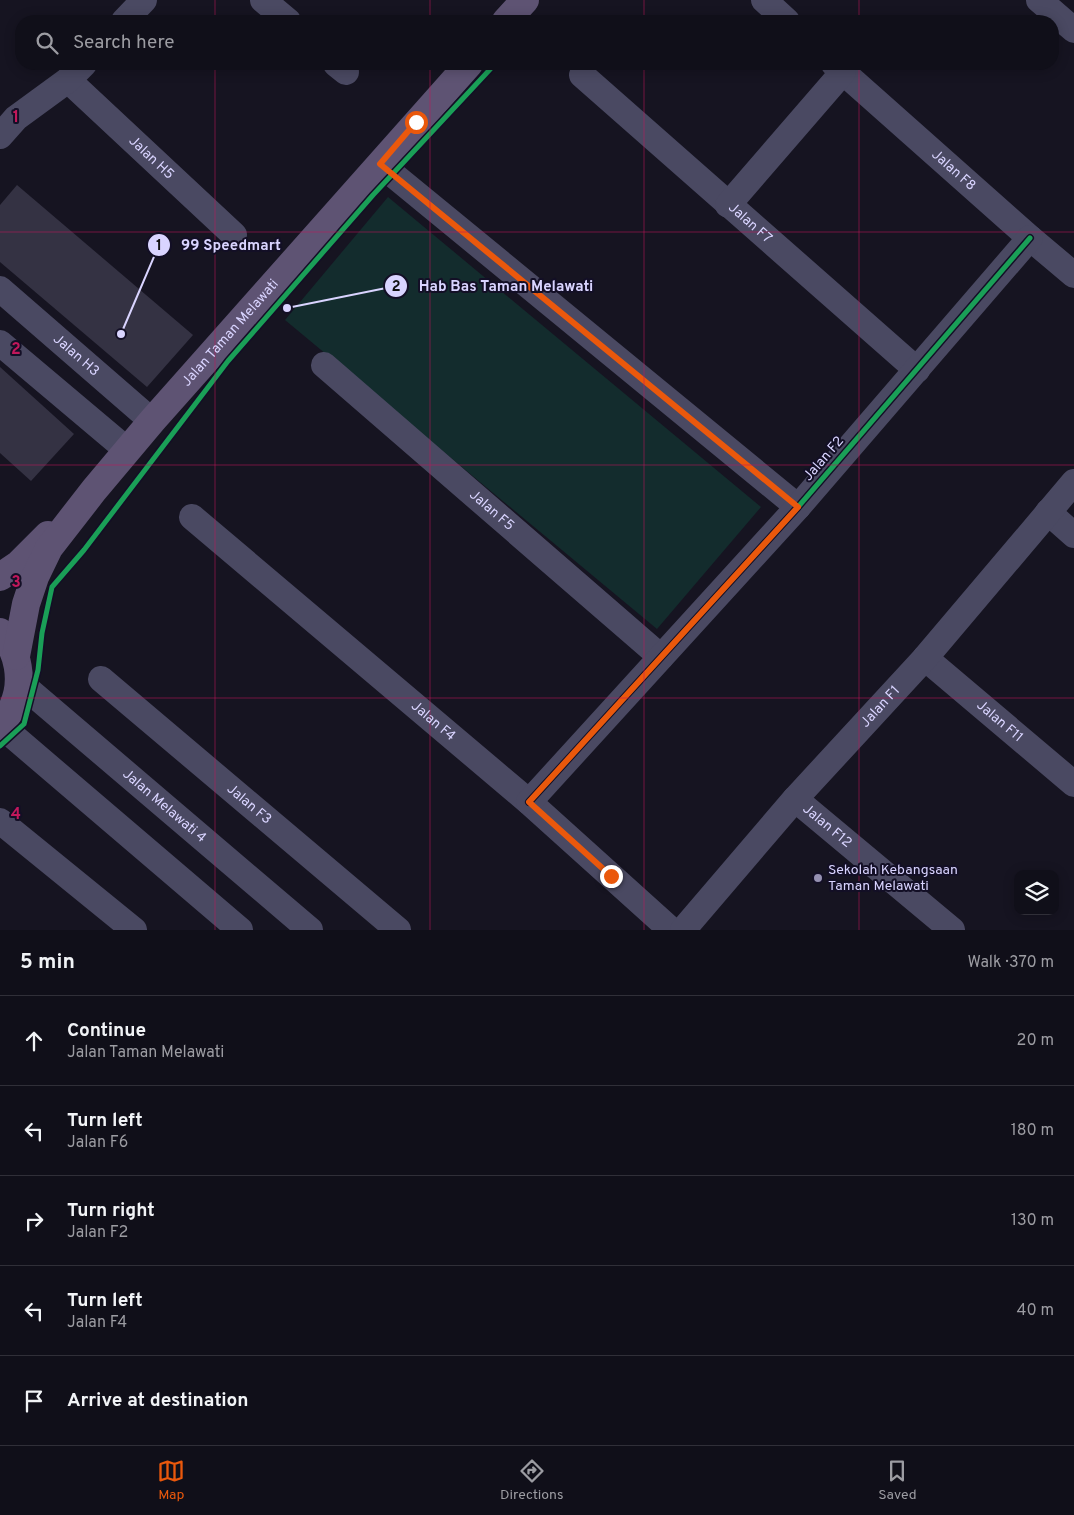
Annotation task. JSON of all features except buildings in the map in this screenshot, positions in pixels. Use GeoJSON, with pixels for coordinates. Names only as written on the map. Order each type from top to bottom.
{"type":"FeatureCollection","features":[{"type":"Feature","properties":{"kind":"main road"},"geometry":{"type":"LineString","coordinates":[[511,15],[525,0]]}},
{"type":"Feature","properties":{"kind":"main road","name":"Jalan Taman Melawati"},"geometry":{"type":"LineString","coordinates":[[0,726],[14,706],[26,604],[35,577],[49,548],[94,490],[152,421],[464,70]]}},
{"type":"Feature","properties":{"kind":"main road","name":"Jalan Taman Melawati"},"geometry":{"type":"LineString","coordinates":[[0,577],[19,564],[94,490]]}},
{"type":"Feature","properties":{"kind":"main road"},"geometry":{"type":"LineString","coordinates":[[0,632],[6,638],[18,669]]}},
{"type":"Feature","properties":{"kind":"street"},"geometry":{"type":"LineString","coordinates":[[130,15],[144,0]]}},
{"type":"Feature","properties":{"kind":"street"},"geometry":{"type":"LineString","coordinates":[[263,0],[281,15]]}},
{"type":"Feature","properties":{"kind":"street"},"geometry":{"type":"LineString","coordinates":[[764,0],[781,15]]}},
{"type":"Feature","properties":{"kind":"street"},"geometry":{"type":"LineString","coordinates":[[1039,0],[1056,15]]}},
{"type":"Feature","properties":{"kind":"street"},"geometry":{"type":"LineString","coordinates":[[1059,17],[1074,30]]}},
{"type":"Feature","properties":{"kind":"street"},"geometry":{"type":"LineString","coordinates":[[728,205],[836,70]]}},
{"type":"Feature","properties":{"kind":"street","name":"Jalan F8"},"geometry":{"type":"LineString","coordinates":[[840,70],[1074,275]]}},
{"type":"Feature","properties":{"kind":"street"},"geometry":{"type":"LineString","coordinates":[[5,120],[76,72]]}},
{"type":"Feature","properties":{"kind":"street","name":"Jalan H5"},"geometry":{"type":"LineString","coordinates":[[76,72],[234,235]]}},
{"type":"Feature","properties":{"kind":"street","name":"Jalan F7"},"geometry":{"type":"LineString","coordinates":[[582,75],[917,370]]}},
{"type":"Feature","properties":{"kind":"street"},"geometry":{"type":"LineString","coordinates":[[380,164],[798,507]]}},
{"type":"Feature","properties":{"kind":"street","name":"Jalan F2"},"geometry":{"type":"LineString","coordinates":[[529,802],[798,507],[1030,238]]}},
{"type":"Feature","properties":{"kind":"street","name":"Jalan H3"},"geometry":{"type":"LineString","coordinates":[[0,289],[152,421]]}},
{"type":"Feature","properties":{"kind":"street"},"geometry":{"type":"LineString","coordinates":[[0,343],[127,450]]}},
{"type":"Feature","properties":{"kind":"street","name":"Jalan F5"},"geometry":{"type":"LineString","coordinates":[[324,365],[661,657]]}},
{"type":"Feature","properties":{"kind":"street","name":"Jalan F1"},"geometry":{"type":"LineString","coordinates":[[683,930],[795,799],[925,658],[1074,482]]}},
{"type":"Feature","properties":{"kind":"street"},"geometry":{"type":"LineString","coordinates":[[1048,512],[1074,535]]}},
{"type":"Feature","properties":{"kind":"street","name":"Jalan F4"},"geometry":{"type":"LineString","coordinates":[[192,517],[529,802],[671,930]]}},
{"type":"Feature","properties":{"kind":"street","name":"Jalan F11"},"geometry":{"type":"LineString","coordinates":[[925,658],[1074,784]]}},
{"type":"Feature","properties":{"kind":"street","name":"Jalan Melawati 4"},"geometry":{"type":"LineString","coordinates":[[18,669],[310,930]]}},
{"type":"Feature","properties":{"kind":"street","name":"Jalan F3"},"geometry":{"type":"LineString","coordinates":[[101,679],[398,930]]}},
{"type":"Feature","properties":{"kind":"street"},"geometry":{"type":"LineString","coordinates":[[0,726],[240,930]]}},
{"type":"Feature","properties":{"kind":"street","name":"Jalan F12"},"geometry":{"type":"LineString","coordinates":[[795,799],[952,930]]}},
{"type":"Feature","properties":{"kind":"street"},"geometry":{"type":"LineString","coordinates":[[0,821],[134,930]]}},
{"type":"Feature","properties":{"kind":"green space"},"geometry":{"type":"Polygon","coordinates":[[[388,197],[761,507],[657,629],[285,320],[388,197]]]}},
{"type":"Feature","properties":{"kind":"cycle path"},"geometry":{"type":"LineString","coordinates":[[0,746],[24,724],[38,670],[42,633],[52,587],[84,550],[228,361],[373,195],[489,70]]}},
{"type":"Feature","properties":{"kind":"cycle path"},"geometry":{"type":"LineString","coordinates":[[529,802],[798,507],[1030,238]]}},
{"type":"Feature","properties":{"kind":"place","name":"Hab Bas Taman Melawati"},"geometry":{"type":"Point","coordinates":[287,308]}},
{"type":"Feature","properties":{"kind":"place","name":"99 Speedmart"},"geometry":{"type":"Point","coordinates":[121,334]}},
{"type":"Feature","properties":{"kind":"place","name":"Sekolah Kebangsaan Taman Melawati"},"geometry":{"type":"Point","coordinates":[818,878]}},
{"type":"Feature","properties":{"kind":"route"},"geometry":{"type":"LineString","coordinates":[[416,122],[380,164],[798,507],[529,802],[611,876]]}}]}
